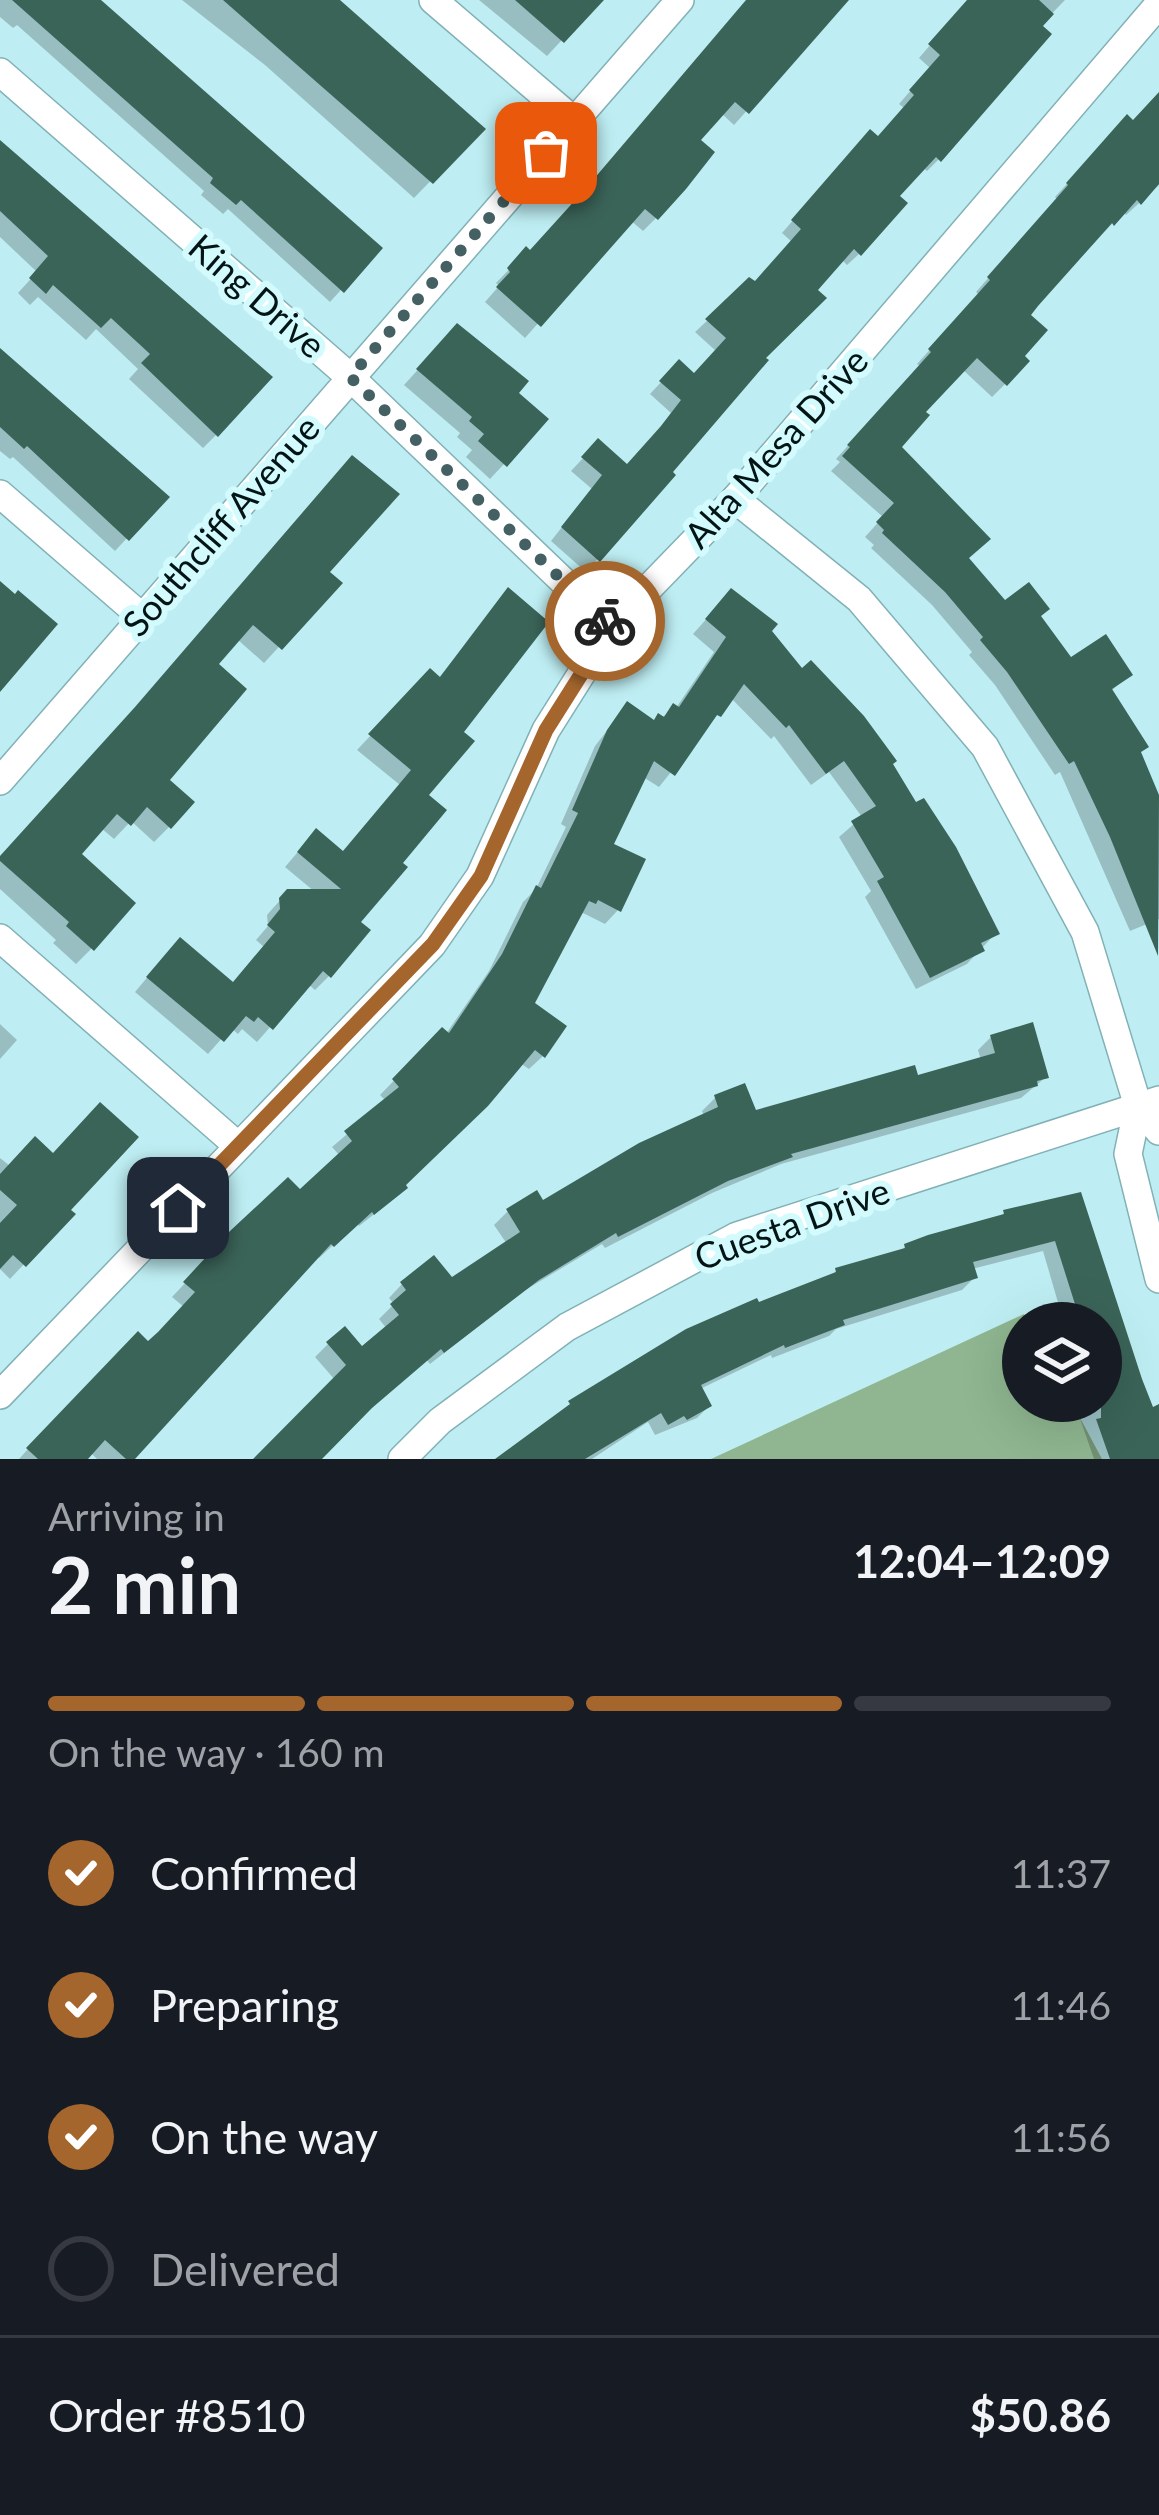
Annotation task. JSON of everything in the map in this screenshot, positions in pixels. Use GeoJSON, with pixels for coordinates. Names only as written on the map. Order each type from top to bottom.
{"type":"FeatureCollection","features":[{"type":"Feature","properties":{"kind":"street"},"geometry":{"type":"LineString","coordinates":[[433,0],[574,121]]}},
{"type":"Feature","properties":{"kind":"street","name":"Southcliff Avenue"},"geometry":{"type":"LineString","coordinates":[[0,781],[680,0]]}},
{"type":"Feature","properties":{"kind":"street","name":"Alta Mesa Drive"},"geometry":{"type":"LineString","coordinates":[[0,1396],[433,944],[481,876],[546,730],[611,627],[735,499],[1159,4]]}},
{"type":"Feature","properties":{"kind":"street","name":"King Drive"},"geometry":{"type":"LineString","coordinates":[[0,71],[350,377],[611,627]]}},
{"type":"Feature","properties":{"kind":"street"},"geometry":{"type":"LineString","coordinates":[[0,494],[142,617]]}},
{"type":"Feature","properties":{"kind":"street"},"geometry":{"type":"LineString","coordinates":[[735,499],[859,599],[985,748],[1085,932],[1159,1131]]}},
{"type":"Feature","properties":{"kind":"street"},"geometry":{"type":"LineString","coordinates":[[0,938],[237,1145]]}},
{"type":"Feature","properties":{"kind":"street"},"geometry":{"type":"LineString","coordinates":[[1148,1103],[1128,1154],[1159,1279]]}},
{"type":"Feature","properties":{"kind":"street","name":"Cuesta Drive"},"geometry":{"type":"LineString","coordinates":[[402,1459],[440,1421],[567,1327],[737,1236],[1148,1103]]}},
{"type":"Feature","properties":{"kind":"green space"},"geometry":{"type":"Polygon","coordinates":[[[1002,1324],[1002,1422],[1082,1422],[1102,1459],[711,1459],[1002,1324]]]}},
{"type":"Feature","properties":{"kind":"building"},"geometry":{"type":"Polygon","coordinates":[[[12,0],[101,0],[383,248],[344,293],[241,200],[236,205],[210,183],[213,178],[12,0]]]}},
{"type":"Feature","properties":{"kind":"building"},"geometry":{"type":"Polygon","coordinates":[[[223,0],[340,0],[486,129],[433,184],[223,0]]]}},
{"type":"Feature","properties":{"kind":"building"},"geometry":{"type":"Polygon","coordinates":[[[515,0],[604,0],[564,43],[515,0]]]}},
{"type":"Feature","properties":{"kind":"building"},"geometry":{"type":"Polygon","coordinates":[[[746,0],[849,0],[749,114],[735,102],[701,140],[715,152],[686,189],[658,220],[645,209],[541,327],[496,287],[510,272],[507,268],[526,246],[530,250],[587,187],[746,0]]]}},
{"type":"Feature","properties":{"kind":"building"},"geometry":{"type":"Polygon","coordinates":[[[967,0],[1039,0],[1054,14],[1043,26],[1052,34],[941,162],[936,157],[900,196],[908,203],[861,256],[854,249],[818,290],[827,298],[766,358],[769,360],[673,472],[676,475],[600,562],[561,527],[602,475],[581,457],[598,438],[627,464],[661,426],[681,400],[659,381],[679,359],[694,373],[726,338],[705,319],[749,277],[755,281],[801,229],[791,220],[870,129],[878,136],[914,95],[909,90],[940,55],[928,44],[967,0]]]}},
{"type":"Feature","properties":{"kind":"building"},"geometry":{"type":"Polygon","coordinates":[[[1159,92],[1159,184],[1141,205],[1137,200],[1114,226],[1112,223],[1031,315],[1048,330],[1025,356],[1030,361],[1007,386],[977,358],[926,412],[930,415],[902,447],[991,539],[969,558],[1005,600],[1029,582],[1050,609],[1041,616],[1071,657],[1106,634],[1133,675],[1112,689],[1149,747],[1141,752],[1159,795],[1158,956],[1074,761],[1069,764],[980,640],[983,637],[945,592],[882,533],[876,522],[894,503],[842,456],[1066,183],[1127,114],[1133,120],[1159,92]]]}},
{"type":"Feature","properties":{"kind":"building"},"geometry":{"type":"Polygon","coordinates":[[[0,140],[273,377],[218,437],[141,363],[150,354],[111,318],[101,328],[53,285],[46,294],[29,278],[48,256],[0,211],[0,140]]]}},
{"type":"Feature","properties":{"kind":"building"},"geometry":{"type":"Polygon","coordinates":[[[457,323],[529,381],[519,393],[549,419],[507,467],[478,441],[484,434],[469,421],[472,417],[416,369],[457,323]]]}},
{"type":"Feature","properties":{"kind":"building"},"geometry":{"type":"Polygon","coordinates":[[[0,348],[170,497],[129,541],[27,446],[24,449],[0,427],[0,348]]]}},
{"type":"Feature","properties":{"kind":"building"},"geometry":{"type":"Polygon","coordinates":[[[352,455],[400,494],[330,572],[343,583],[282,650],[253,625],[219,664],[247,689],[170,780],[195,802],[171,829],[147,807],[131,826],[117,814],[82,854],[136,903],[94,951],[0,856],[352,455]]]}},
{"type":"Feature","properties":{"kind":"building"},"geometry":{"type":"Polygon","coordinates":[[[0,581],[58,624],[0,692],[0,581]]]}},
{"type":"Feature","properties":{"kind":"building"},"geometry":{"type":"Polygon","coordinates":[[[508,587],[549,622],[464,732],[475,741],[429,795],[447,810],[403,863],[408,867],[361,922],[371,930],[331,978],[323,971],[273,1030],[258,1017],[254,1022],[246,1016],[224,1042],[146,977],[180,937],[233,982],[275,932],[267,925],[287,889],[341,889],[297,852],[316,828],[343,851],[411,770],[368,734],[430,668],[440,677],[508,587]]]}},
{"type":"Feature","properties":{"kind":"building"},"geometry":{"type":"Polygon","coordinates":[[[731,588],[778,624],[772,631],[802,668],[811,660],[864,716],[897,761],[893,764],[916,802],[924,798],[956,847],[1000,934],[981,943],[985,951],[930,978],[877,881],[884,877],[851,821],[876,806],[844,761],[826,774],[789,725],[786,728],[744,684],[675,776],[654,761],[614,844],[646,859],[621,912],[598,900],[596,904],[589,901],[535,1003],[567,1026],[545,1058],[535,1050],[408,1188],[374,1215],[372,1212],[334,1247],[331,1244],[135,1459],[126,1459],[105,1440],[88,1459],[38,1459],[26,1448],[138,1331],[148,1341],[158,1332],[195,1292],[183,1282],[230,1231],[288,1177],[300,1189],[352,1141],[344,1131],[399,1087],[392,1079],[442,1027],[449,1033],[502,954],[536,885],[541,888],[578,813],[572,810],[607,730],[627,701],[654,720],[658,713],[664,717],[673,703],[679,707],[726,637],[705,619],[731,588]]]}},
{"type":"Feature","properties":{"kind":"building"},"geometry":{"type":"Polygon","coordinates":[[[1033,1022],[1049,1078],[1037,1081],[1038,1086],[791,1154],[793,1157],[728,1181],[618,1237],[616,1233],[539,1280],[444,1353],[441,1349],[322,1459],[253,1459],[346,1365],[326,1342],[345,1326],[362,1346],[399,1315],[390,1304],[406,1290],[400,1282],[434,1255],[452,1277],[520,1232],[506,1209],[537,1190],[543,1200],[639,1143],[718,1107],[714,1095],[745,1083],[756,1110],[915,1065],[918,1075],[995,1053],[990,1035],[1033,1022]]]}},
{"type":"Feature","properties":{"kind":"building"},"geometry":{"type":"Polygon","coordinates":[[[100,1102],[139,1137],[26,1267],[13,1255],[0,1269],[0,1223],[17,1205],[0,1190],[0,1174],[35,1136],[53,1153],[100,1102]]]}},
{"type":"Feature","properties":{"kind":"building"},"geometry":{"type":"Polygon","coordinates":[[[1081,1192],[1117,1302],[1074,1302],[1055,1241],[973,1262],[978,1278],[843,1320],[845,1325],[784,1345],[701,1385],[712,1406],[687,1420],[684,1416],[668,1425],[661,1413],[585,1459],[495,1459],[568,1401],[686,1329],[757,1298],[759,1302],[836,1272],[835,1268],[1004,1214],[1003,1210],[1081,1192]]]}},
{"type":"Feature","properties":{"kind":"building"},"geometry":{"type":"Polygon","coordinates":[[[1122,1318],[1153,1407],[1159,1404],[1159,1459],[1110,1459],[1097,1422],[1122,1422],[1122,1318]]]}},
{"type":"Feature","properties":{"kind":"way so far"},"geometry":{"type":"LineString","coordinates":[[546,153],[350,377],[605,621]]}},
{"type":"Feature","properties":{"kind":"route"},"geometry":{"type":"LineString","coordinates":[[178,1208],[433,944],[481,876],[546,730],[611,627],[605,621]]}}]}
